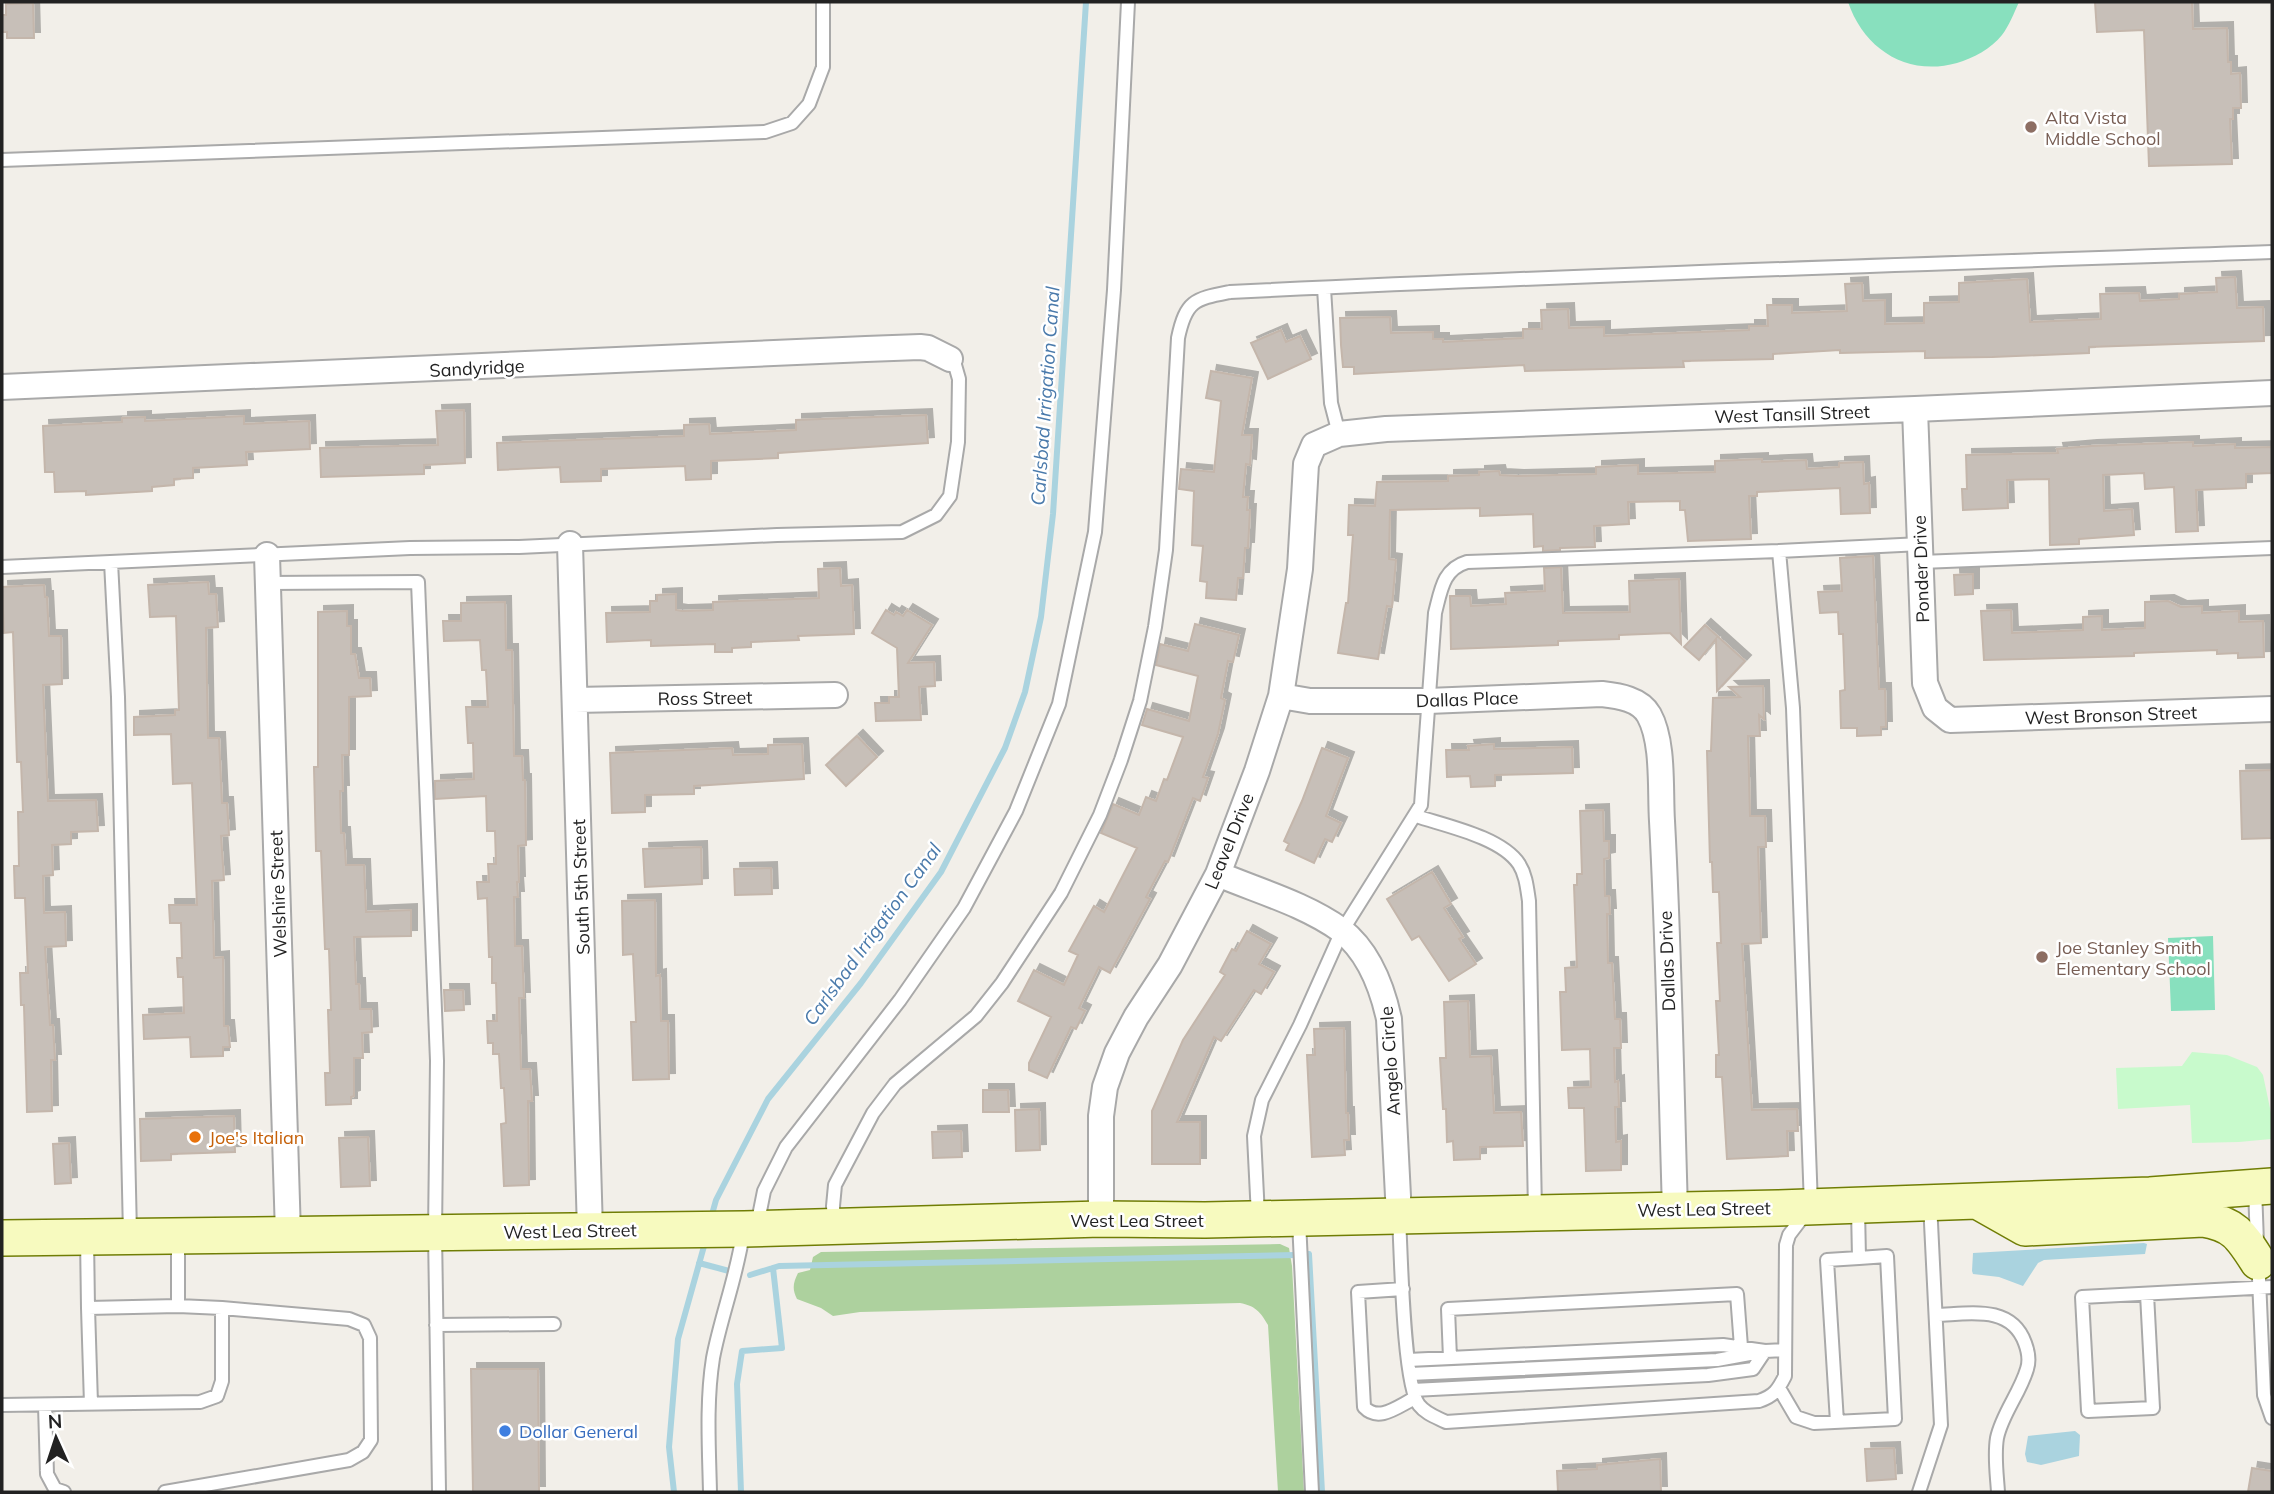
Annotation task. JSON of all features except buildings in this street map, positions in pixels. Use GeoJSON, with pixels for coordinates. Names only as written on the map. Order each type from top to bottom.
{"type":"FeatureCollection","features":[{"type":"Feature","properties":{"kind":"main road","name":"West Lea Street"},"geometry":{"type":"LineString","coordinates":[[2,1238],[750,1229],[1101,1219],[1259,1219],[1675,1210],[1979,1202],[2264,1187]]}},
{"type":"Feature","properties":{"kind":"main road"},"geometry":{"type":"LineString","coordinates":[[1979,1202],[2025,1228],[2203,1219],[2214,1221],[2229,1226],[2243,1238],[2263,1279]]}},
{"type":"Feature","properties":{"kind":"street","name":"Sandyridge"},"geometry":{"type":"LineString","coordinates":[[2,387],[866,349],[928,348],[950,359]]}},
{"type":"Feature","properties":{"kind":"street","name":"West Tansill Street"},"geometry":{"type":"LineString","coordinates":[[1314,445],[1339,434],[1386,429],[2272,393]]}},
{"type":"Feature","properties":{"kind":"street","name":"Ponder Drive"},"geometry":{"type":"LineString","coordinates":[[1915,409],[1926,683],[1935,708],[1950,720]]}},
{"type":"Feature","properties":{"kind":"street","name":"Leavel Drive"},"geometry":{"type":"LineString","coordinates":[[1101,1219],[1101,1116],[1105,1087],[1117,1053],[1136,1017],[1170,965],[1218,874],[1257,771],[1281,696],[1300,569],[1306,464],[1314,445]]}},
{"type":"Feature","properties":{"kind":"street","name":"South 5th Street"},"geometry":{"type":"LineString","coordinates":[[570,544],[590,1231]]}},
{"type":"Feature","properties":{"kind":"street","name":"Welshire Street"},"geometry":{"type":"LineString","coordinates":[[267,555],[288,1234]]}},
{"type":"Feature","properties":{"kind":"street","name":"Dallas Place"},"geometry":{"type":"LineString","coordinates":[[1281,696],[1310,701],[1428,701],[1602,694],[1633,701],[1648,714]]}},
{"type":"Feature","properties":{"kind":"street","name":"Ross Street"},"geometry":{"type":"LineString","coordinates":[[575,700],[835,695]]}},
{"type":"Feature","properties":{"kind":"street","name":"West Bronson Street"},"geometry":{"type":"LineString","coordinates":[[1950,720],[2272,709]]}},
{"type":"Feature","properties":{"kind":"street","name":"Dallas Drive"},"geometry":{"type":"LineString","coordinates":[[1648,714],[1657,745],[1663,847],[1675,1210]]}},
{"type":"Feature","properties":{"kind":"street","name":"Angelo Circle"},"geometry":{"type":"LineString","coordinates":[[1218,874],[1297,907],[1342,931],[1371,967],[1384,997],[1389,1019],[1399,1216]]}},
{"type":"Feature","properties":{"kind":"lane"},"geometry":{"type":"LineString","coordinates":[[2,160],[765,132],[792,123],[809,104],[823,67],[822,2]]}},
{"type":"Feature","properties":{"kind":"lane"},"geometry":{"type":"LineString","coordinates":[[710,1492],[709,1407],[713,1358],[739,1259],[764,1191],[786,1147],[900,1000],[964,908],[1016,811],[1059,704],[1095,532],[1114,290],[1128,2]]}},
{"type":"Feature","properties":{"kind":"lane"},"geometry":{"type":"LineString","coordinates":[[835,1227],[835,1185],[873,1113],[895,1084],[976,1016],[1002,983],[1060,893],[1100,816],[1140,701],[1155,627],[1166,550],[1174,436],[1175,359],[1181,322],[1188,309],[1200,298],[1230,292],[1612,274],[1738,272],[2272,251]]}},
{"type":"Feature","properties":{"kind":"lane"},"geometry":{"type":"LineString","coordinates":[[1324,288],[1331,403],[1339,434]]}},
{"type":"Feature","properties":{"kind":"lane"},"geometry":{"type":"LineString","coordinates":[[2,567],[902,532],[916,527],[942,509],[950,496],[958,442],[958,379],[955,365],[950,359]]}},
{"type":"Feature","properties":{"kind":"lane"},"geometry":{"type":"LineString","coordinates":[[1259,1219],[1254,1162],[1257,1116],[1262,1100],[1300,1025],[1342,931],[1416,816],[1423,796],[1435,612],[1442,584],[1448,572],[1458,565],[1467,562],[1780,551],[1921,553],[2272,548]]}},
{"type":"Feature","properties":{"kind":"lane"},"geometry":{"type":"LineString","coordinates":[[1399,1216],[1408,1360],[1414,1394],[1418,1404],[1429,1414],[1446,1422],[1759,1401],[1772,1396],[1779,1388],[1785,1376],[1786,1245],[1789,1235],[1811,1206],[1793,708],[1780,551]]}},
{"type":"Feature","properties":{"kind":"lane"},"geometry":{"type":"LineString","coordinates":[[111,562],[118,697],[130,1236]]}},
{"type":"Feature","properties":{"kind":"lane"},"geometry":{"type":"LineString","coordinates":[[268,583],[418,582],[437,1061],[435,1233],[439,1491]]}},
{"type":"Feature","properties":{"kind":"lane"},"geometry":{"type":"LineString","coordinates":[[1416,816],[1488,840],[1511,855],[1520,865],[1526,879],[1529,901],[1535,1212]]}},
{"type":"Feature","properties":{"kind":"lane"},"geometry":{"type":"LineString","coordinates":[[2264,1187],[2264,1395],[2272,1418]]}},
{"type":"Feature","properties":{"kind":"lane"},"geometry":{"type":"LineString","coordinates":[[1919,1492],[1941,1425],[1930,1203]]}},
{"type":"Feature","properties":{"kind":"lane"},"geometry":{"type":"LineString","coordinates":[[1857,1205],[1859,1258]]}},
{"type":"Feature","properties":{"kind":"lane"},"geometry":{"type":"LineString","coordinates":[[1299,1218],[1312,1492]]}},
{"type":"Feature","properties":{"kind":"lane"},"geometry":{"type":"LineString","coordinates":[[178,1236],[178,1306]]}},
{"type":"Feature","properties":{"kind":"lane"},"geometry":{"type":"LineString","coordinates":[[87,1237],[91,1404]]}},
{"type":"Feature","properties":{"kind":"lane"},"geometry":{"type":"LineString","coordinates":[[1779,1388],[1796,1417],[1814,1423],[1838,1422],[1895,1419],[1887,1256],[1828,1260],[1838,1422]]}},
{"type":"Feature","properties":{"kind":"lane"},"geometry":{"type":"LineString","coordinates":[[2147,1294],[2153,1408],[2088,1411],[2082,1297],[2147,1294],[2263,1279]]}},
{"type":"Feature","properties":{"kind":"lane"},"geometry":{"type":"LineString","coordinates":[[1403,1289],[1358,1292],[1364,1407],[1378,1416],[1414,1394],[1708,1376],[1753,1369],[1765,1351]]}},
{"type":"Feature","properties":{"kind":"lane"},"geometry":{"type":"LineString","coordinates":[[1450,1358],[1448,1309],[1737,1294],[1741,1347]]}},
{"type":"Feature","properties":{"kind":"lane"},"geometry":{"type":"LineString","coordinates":[[88,1308],[178,1306],[349,1319],[364,1325],[370,1338],[371,1440],[363,1452],[349,1460],[165,1492]]}},
{"type":"Feature","properties":{"kind":"lane"},"geometry":{"type":"LineString","coordinates":[[2,1405],[200,1402],[217,1396],[222,1381],[222,1308]]}},
{"type":"Feature","properties":{"kind":"lane"},"geometry":{"type":"LineString","coordinates":[[1936,1315],[1989,1313],[2006,1319],[2024,1338],[2028,1367],[1997,1438],[1998,1492]]}},
{"type":"Feature","properties":{"kind":"lane"},"geometry":{"type":"LineString","coordinates":[[436,1325],[554,1324]]}},
{"type":"Feature","properties":{"kind":"lane"},"geometry":{"type":"LineString","coordinates":[[1408,1360],[1723,1346],[1765,1351]]}},
{"type":"Feature","properties":{"kind":"lane"},"geometry":{"type":"LineString","coordinates":[[1410,1374],[1717,1360],[1785,1350]]}},
{"type":"Feature","properties":{"kind":"lane"},"geometry":{"type":"LineString","coordinates":[[45,1405],[47,1474],[55,1489],[64,1492]]}},
{"type":"Feature","properties":{"kind":"green space"},"geometry":{"type":"Polygon","coordinates":[[[1848,2],[2019,2],[2005,31],[1993,45],[1957,63],[1921,66],[1905,62],[1876,46],[1855,19],[1848,2]]]}},
{"type":"Feature","properties":{"kind":"green space"},"geometry":{"type":"Polygon","coordinates":[[[2213,936],[2215,1010],[2171,1011],[2168,938],[2213,936]]]}},
{"type":"Feature","properties":{"kind":"green space"},"geometry":{"type":"Polygon","coordinates":[[[2192,1052],[2227,1055],[2257,1067],[2263,1075],[2271,1113],[2271,1139],[2192,1143],[2190,1105],[2118,1109],[2116,1068],[2182,1066],[2192,1052]]]}},
{"type":"Feature","properties":{"kind":"green space"},"geometry":{"type":"Polygon","coordinates":[[[1280,1244],[1289,1248],[1292,1266],[1304,1492],[1278,1492],[1268,1325],[1260,1313],[1250,1306],[1240,1303],[860,1312],[833,1316],[821,1308],[797,1299],[794,1289],[798,1273],[810,1270],[813,1257],[821,1252],[1280,1244]]]}},
{"type":"Feature","properties":{"kind":"water"},"geometry":{"type":"Polygon","coordinates":[[[2147,1244],[2145,1254],[2044,1260],[2038,1263],[2023,1286],[1999,1277],[1973,1274],[1972,1271],[1973,1253],[2147,1244]]]}},
{"type":"Feature","properties":{"kind":"water"},"geometry":{"type":"Polygon","coordinates":[[[2075,1431],[2080,1435],[2079,1456],[2041,1465],[2027,1462],[2025,1454],[2028,1436],[2075,1431]]]}},
{"type":"Feature","properties":{"kind":"waterway","name":"Carlsbad Irrigation Canal"},"geometry":{"type":"LineString","coordinates":[[711,1218],[716,1200],[768,1099],[861,983],[941,872],[1005,748],[1025,692],[1041,617],[1053,514],[1086,2]]}},
{"type":"Feature","properties":{"kind":"waterway","name":"Carlsbad Irrigation Canal"},"geometry":{"type":"LineString","coordinates":[[674,1492],[669,1447],[678,1339],[706,1239]]}},
{"type":"Feature","properties":{"kind":"waterway"},"geometry":{"type":"LineString","coordinates":[[1305,1255],[1309,1254],[1322,1492]]}},
{"type":"Feature","properties":{"kind":"waterway"},"geometry":{"type":"LineString","coordinates":[[750,1275],[779,1266],[1296,1255]]}},
{"type":"Feature","properties":{"kind":"waterway"},"geometry":{"type":"LineString","coordinates":[[699,1263],[729,1271]]}},
{"type":"Feature","properties":{"kind":"waterway"},"geometry":{"type":"LineString","coordinates":[[741,1492],[737,1384],[742,1351],[782,1348],[773,1268]]}},
{"type":"Feature","properties":{"kind":"place","name":"Alta Vista Middle School"},"geometry":{"type":"Point","coordinates":[2031,127]}},
{"type":"Feature","properties":{"kind":"place","name":"Joe Stanley Smith Elementary School"},"geometry":{"type":"Point","coordinates":[2042,957]}},
{"type":"Feature","properties":{"kind":"place","name":"Joe's Italian"},"geometry":{"type":"Point","coordinates":[195,1137]}},
{"type":"Feature","properties":{"kind":"place","name":"Dollar General"},"geometry":{"type":"Point","coordinates":[505,1431]}}]}
